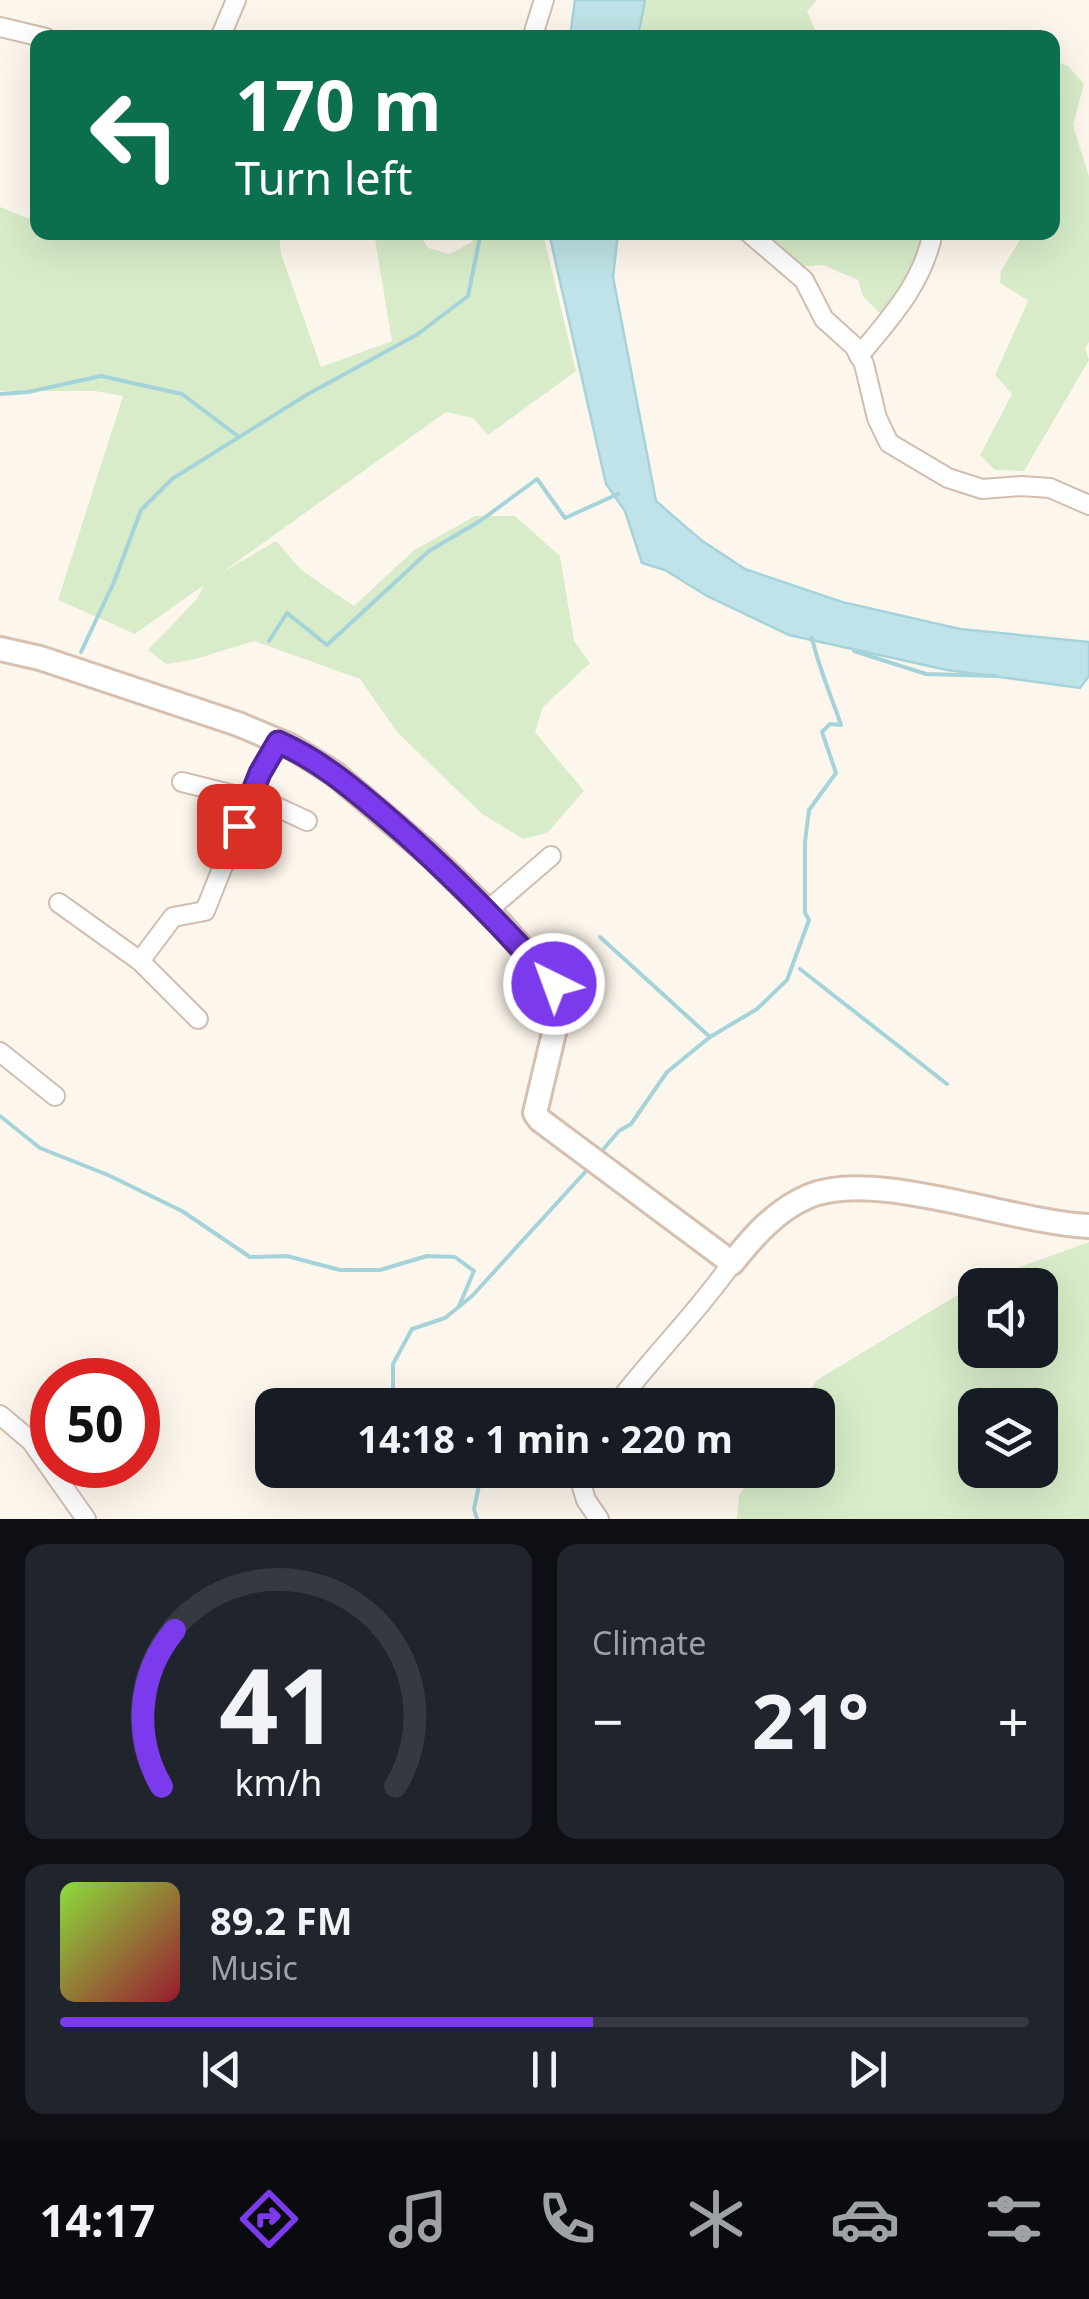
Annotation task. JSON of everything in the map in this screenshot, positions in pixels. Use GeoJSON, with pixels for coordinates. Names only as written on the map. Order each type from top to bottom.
{"type":"FeatureCollection","features":[{"type":"Feature","properties":{"kind":"main road"},"geometry":{"type":"LineString","coordinates":[[0,649],[40,658],[238,724],[336,774],[428,853],[554,984],[557,1020],[536,1114],[732,1262],[762,1227],[807,1197],[836,1188],[890,1190],[1054,1224],[1089,1226]]}},
{"type":"Feature","properties":{"kind":"street"},"geometry":{"type":"LineString","coordinates":[[223,30],[236,0]]}},
{"type":"Feature","properties":{"kind":"street"},"geometry":{"type":"LineString","coordinates":[[535,30],[544,0]]}},
{"type":"Feature","properties":{"kind":"street"},"geometry":{"type":"LineString","coordinates":[[0,27],[30,34]]}},
{"type":"Feature","properties":{"kind":"street"},"geometry":{"type":"LineString","coordinates":[[757,240],[804,280],[824,320],[854,346],[889,444],[948,478],[982,489],[1050,488],[1089,505]]}},
{"type":"Feature","properties":{"kind":"street"},"geometry":{"type":"LineString","coordinates":[[859,356],[914,289],[931,240]]}},
{"type":"Feature","properties":{"kind":"street"},"geometry":{"type":"LineString","coordinates":[[140,960],[173,917],[205,911],[250,797],[278,742]]}},
{"type":"Feature","properties":{"kind":"street"},"geometry":{"type":"LineString","coordinates":[[182,782],[250,797],[307,821]]}},
{"type":"Feature","properties":{"kind":"street"},"geometry":{"type":"LineString","coordinates":[[487,911],[551,856]]}},
{"type":"Feature","properties":{"kind":"street"},"geometry":{"type":"LineString","coordinates":[[59,903],[140,960],[198,1019]]}},
{"type":"Feature","properties":{"kind":"street"},"geometry":{"type":"LineString","coordinates":[[0,1052],[55,1096]]}},
{"type":"Feature","properties":{"kind":"street"},"geometry":{"type":"LineString","coordinates":[[629,1388],[713,1290],[732,1262]]}},
{"type":"Feature","properties":{"kind":"street"},"geometry":{"type":"LineString","coordinates":[[0,1416],[32,1442],[86,1519]]}},
{"type":"Feature","properties":{"kind":"street"},"geometry":{"type":"LineString","coordinates":[[582,1488],[598,1519]]}},
{"type":"Feature","properties":{"kind":"green space"},"geometry":{"type":"Polygon","coordinates":[[[645,0],[817,0],[807,11],[815,30],[639,30],[645,0]]]}},
{"type":"Feature","properties":{"kind":"green space"},"geometry":{"type":"Polygon","coordinates":[[[1060,63],[1084,84],[1073,125],[1089,177],[1089,342],[1085,348],[1089,360],[1024,471],[995,470],[980,455],[1012,394],[995,375],[1028,301],[1000,283],[1001,271],[1020,240],[1060,240],[1060,63]]]}},
{"type":"Feature","properties":{"kind":"green space"},"geometry":{"type":"Polygon","coordinates":[[[0,207],[30,218],[30,240],[280,240],[281,254],[321,367],[392,341],[375,240],[423,240],[428,248],[449,254],[472,240],[545,240],[576,371],[488,435],[473,418],[446,412],[221,573],[276,541],[301,570],[354,606],[413,551],[475,516],[515,516],[560,556],[574,641],[590,663],[543,707],[535,732],[584,791],[547,833],[523,839],[481,813],[397,732],[360,679],[254,641],[166,664],[148,650],[197,599],[204,585],[135,634],[58,600],[123,396],[95,391],[0,391],[0,207]]]}},
{"type":"Feature","properties":{"kind":"green space"},"geometry":{"type":"Polygon","coordinates":[[[764,240],[925,240],[911,279],[881,314],[863,296],[858,280],[823,265],[795,267],[764,240]]]}},
{"type":"Feature","properties":{"kind":"green space"},"geometry":{"type":"Polygon","coordinates":[[[1089,1242],[1089,1519],[737,1519],[739,1495],[744,1488],[835,1488],[835,1388],[812,1388],[817,1380],[958,1295],[958,1368],[1058,1368],[1058,1268],[1018,1268],[1089,1242]]]}},
{"type":"Feature","properties":{"kind":"water"},"geometry":{"type":"Polygon","coordinates":[[[575,0],[645,0],[639,30],[571,30],[575,0]]]}},
{"type":"Feature","properties":{"kind":"water"},"geometry":{"type":"Polygon","coordinates":[[[551,240],[617,240],[613,277],[656,501],[701,540],[745,569],[842,602],[960,629],[1089,642],[1089,676],[1080,688],[947,670],[789,635],[707,596],[665,570],[642,563],[625,511],[606,484],[551,240]]]}},
{"type":"Feature","properties":{"kind":"waterway"},"geometry":{"type":"LineString","coordinates":[[81,652],[114,582],[141,510],[172,479],[308,394],[418,334],[468,296],[479,240]]}},
{"type":"Feature","properties":{"kind":"waterway"},"geometry":{"type":"LineString","coordinates":[[0,394],[101,376],[182,394],[239,437]]}},
{"type":"Feature","properties":{"kind":"waterway"},"geometry":{"type":"LineString","coordinates":[[269,641],[287,613],[327,645],[429,551],[480,521],[537,479],[565,518],[618,494]]}},
{"type":"Feature","properties":{"kind":"waterway"},"geometry":{"type":"LineString","coordinates":[[600,1153],[619,1131],[631,1124],[667,1072],[710,1037],[757,1009],[787,980],[809,920],[805,913],[809,810],[836,773],[822,732],[830,724],[841,725],[812,638]]}},
{"type":"Feature","properties":{"kind":"waterway"},"geometry":{"type":"LineString","coordinates":[[854,651],[926,674],[996,676]]}},
{"type":"Feature","properties":{"kind":"waterway"},"geometry":{"type":"LineString","coordinates":[[600,937],[710,1037]]}},
{"type":"Feature","properties":{"kind":"waterway"},"geometry":{"type":"LineString","coordinates":[[800,969],[947,1084]]}},
{"type":"Feature","properties":{"kind":"waterway"},"geometry":{"type":"LineString","coordinates":[[0,1116],[40,1148],[182,1211],[250,1257],[287,1256],[340,1270],[380,1270],[427,1256],[455,1257],[474,1271],[459,1306]]}},
{"type":"Feature","properties":{"kind":"waterway"},"geometry":{"type":"LineString","coordinates":[[393,1388],[393,1364],[412,1329],[445,1318],[472,1296],[588,1169]]}},
{"type":"Feature","properties":{"kind":"waterway"},"geometry":{"type":"LineString","coordinates":[[477,1519],[474,1509],[478,1488]]}},
{"type":"Feature","properties":{"kind":"route"},"geometry":{"type":"LineString","coordinates":[[239,826],[260,773],[278,742],[290,746],[336,774],[428,853],[554,984]]}}]}
